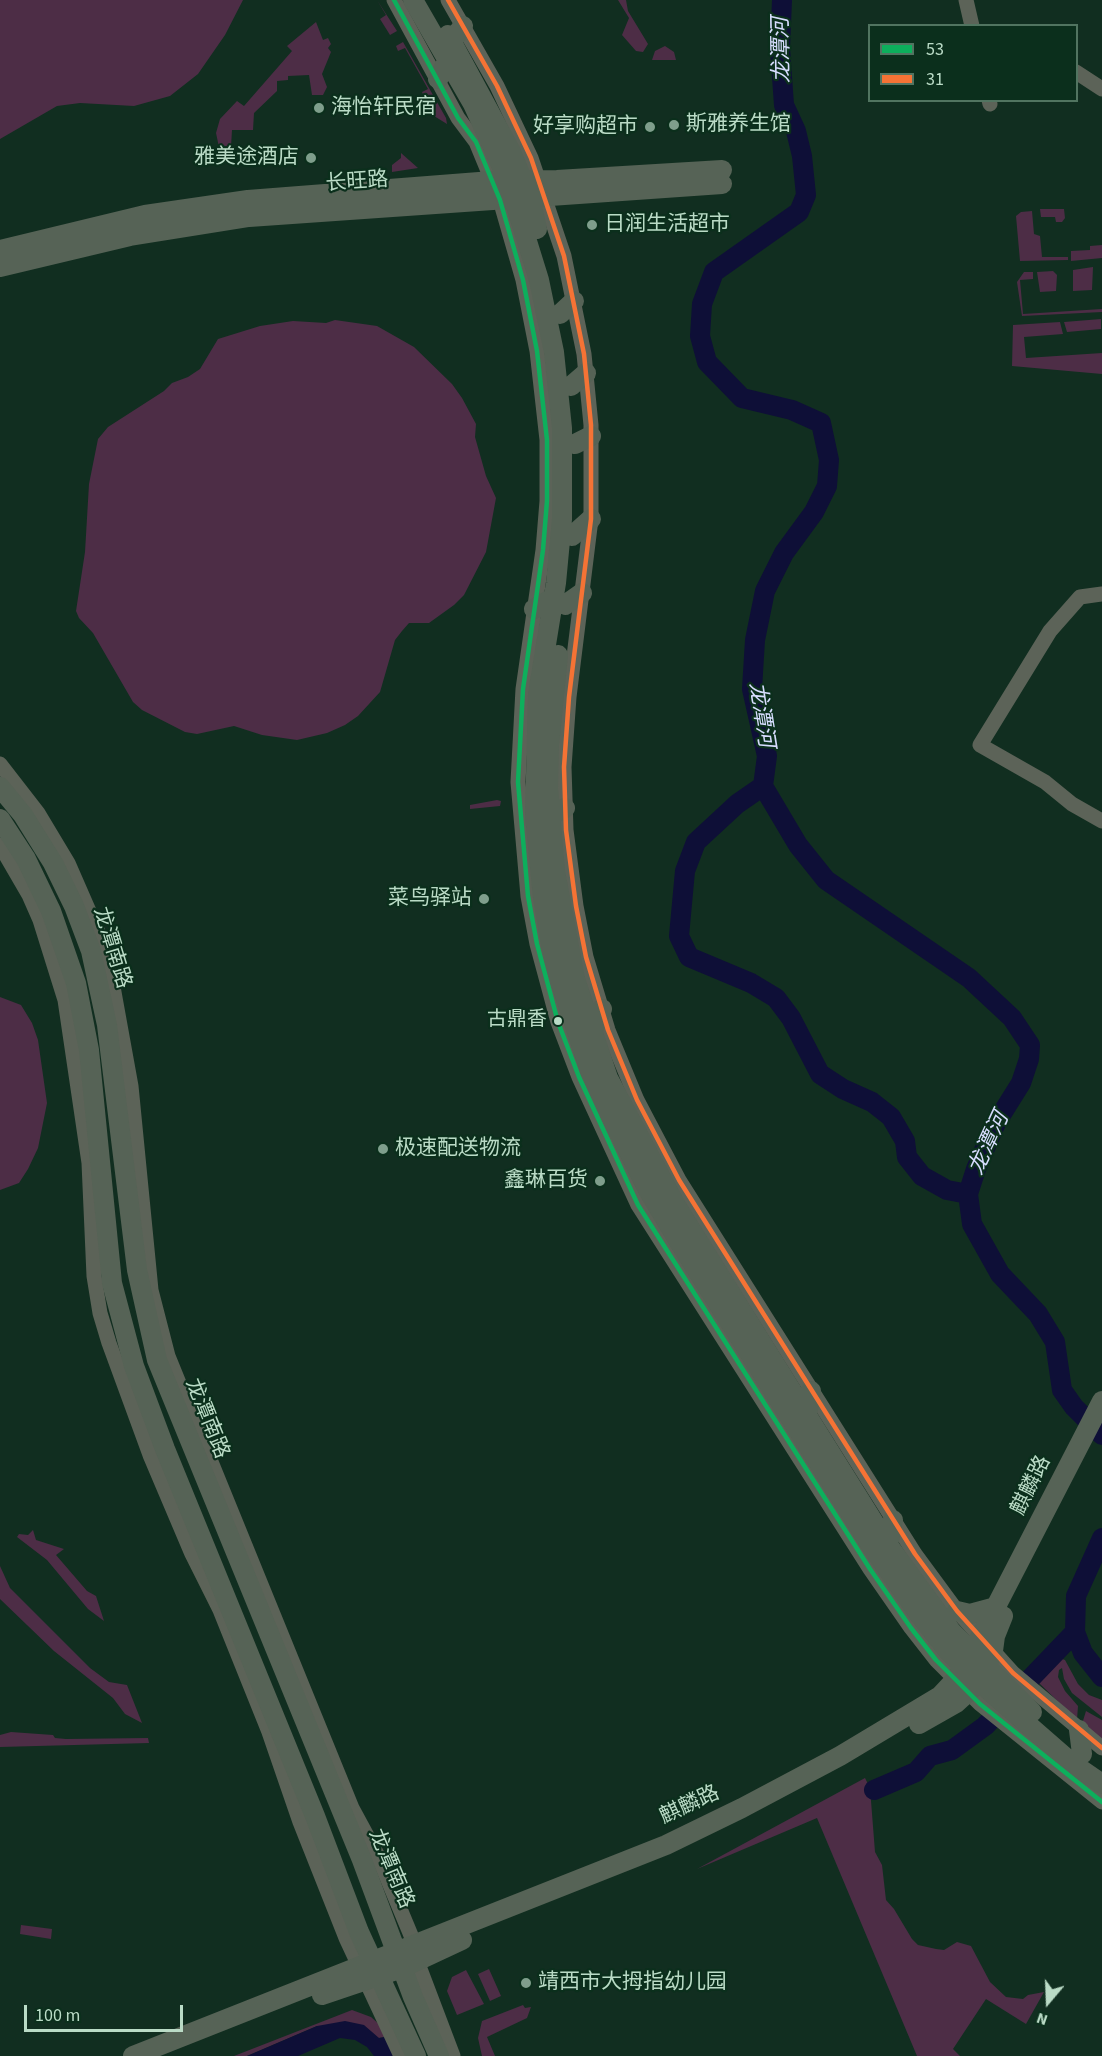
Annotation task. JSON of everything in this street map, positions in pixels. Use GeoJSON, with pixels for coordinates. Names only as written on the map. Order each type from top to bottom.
{"type":"FeatureCollection","features":[{"type":"Feature","properties":{"kind":"main road"},"geometry":{"type":"LineString","coordinates":[[426,0],[461,48],[506,122],[534,262],[560,309],[554,352],[577,478],[572,536],[535,744],[534,793],[539,860],[554,963],[568,1013],[599,1096],[648,1190],[783,1419],[874,1549],[930,1605],[975,1666],[1010,1700],[1082,1754]]}},
{"type":"Feature","properties":{"kind":"main road"},"geometry":{"type":"LineString","coordinates":[[404,3],[461,48],[473,104],[518,189],[560,309],[571,386],[559,602]]}},
{"type":"Feature","properties":{"kind":"main road"},"geometry":{"type":"LineString","coordinates":[[438,79],[461,48]]}},
{"type":"Feature","properties":{"kind":"main road","name":"长旺路"},"geometry":{"type":"LineString","coordinates":[[0,250],[115,222],[216,204],[722,177]]}},
{"type":"Feature","properties":{"kind":"main road","name":"长旺路"},"geometry":{"type":"LineString","coordinates":[[0,267],[130,236],[240,218],[518,189]]}},
{"type":"Feature","properties":{"kind":"main road"},"geometry":{"type":"LineString","coordinates":[[523,280],[534,262]]}},
{"type":"Feature","properties":{"kind":"main road"},"geometry":{"type":"LineString","coordinates":[[533,330],[560,309]]}},
{"type":"Feature","properties":{"kind":"main road"},"geometry":{"type":"LineString","coordinates":[[540,370],[554,352]]}},
{"type":"Feature","properties":{"kind":"main road"},"geometry":{"type":"LineString","coordinates":[[571,386],[586,373]]}},
{"type":"Feature","properties":{"kind":"main road"},"geometry":{"type":"LineString","coordinates":[[544,534],[562,519]]}},
{"type":"Feature","properties":{"kind":"main road"},"geometry":{"type":"LineString","coordinates":[[572,536],[591,519]]}},
{"type":"Feature","properties":{"kind":"main road"},"geometry":{"type":"LineString","coordinates":[[534,609],[582,593]]}},
{"type":"Feature","properties":{"kind":"main road"},"geometry":{"type":"LineString","coordinates":[[548,678],[549,759],[573,932],[591,1034],[624,1112],[680,1197],[726,1287],[845,1478],[874,1549]]}},
{"type":"Feature","properties":{"kind":"main road"},"geometry":{"type":"LineString","coordinates":[[549,759],[565,744]]}},
{"type":"Feature","properties":{"kind":"main road","name":"龙潭南路"},"geometry":{"type":"LineString","coordinates":[[0,787],[23,814],[53,863],[74,906],[91,951],[107,1025],[133,1244],[149,1332],[160,1370],[256,1587],[408,1956],[439,2056]]}},
{"type":"Feature","properties":{"kind":"main road","name":"龙潭南路"},"geometry":{"type":"LineString","coordinates":[[0,819],[26,859],[43,893],[72,971],[88,1050],[111,1283],[134,1366],[369,1971],[416,2056]]}},
{"type":"Feature","properties":{"kind":"main road"},"geometry":{"type":"LineString","coordinates":[[527,881],[539,860]]}},
{"type":"Feature","properties":{"kind":"main road"},"geometry":{"type":"LineString","coordinates":[[591,1034],[602,1009]]}},
{"type":"Feature","properties":{"kind":"main road"},"geometry":{"type":"LineString","coordinates":[[726,1287],[732,1265]]}},
{"type":"Feature","properties":{"kind":"main road"},"geometry":{"type":"LineString","coordinates":[[807,1415],[811,1391]]}},
{"type":"Feature","properties":{"kind":"main road","name":"麒麟路"},"geometry":{"type":"LineString","coordinates":[[133,2056],[408,1956],[666,1845],[742,1808],[940,1696],[975,1666],[995,1635],[1081,1457],[1101,1402]]}},
{"type":"Feature","properties":{"kind":"main road","name":"麒麟路"},"geometry":{"type":"LineString","coordinates":[[975,1666],[996,1607],[1081,1457],[1102,1430]]}},
{"type":"Feature","properties":{"kind":"main road"},"geometry":{"type":"LineString","coordinates":[[845,1478],[852,1455]]}},
{"type":"Feature","properties":{"kind":"main road"},"geometry":{"type":"LineString","coordinates":[[186,1540],[192,1514]]}},
{"type":"Feature","properties":{"kind":"main road"},"geometry":{"type":"LineString","coordinates":[[874,1549],[893,1520]]}},
{"type":"Feature","properties":{"kind":"main road"},"geometry":{"type":"LineString","coordinates":[[957,1611],[970,1614],[996,1607]]}},
{"type":"Feature","properties":{"kind":"main road"},"geometry":{"type":"LineString","coordinates":[[1010,1700],[1053,1756],[1100,1787]]}},
{"type":"Feature","properties":{"kind":"main road"},"geometry":{"type":"LineString","coordinates":[[1079,1730],[1082,1754],[1100,1787]]}},
{"type":"Feature","properties":{"kind":"main road","name":"麒麟路"},"geometry":{"type":"LineString","coordinates":[[166,2056],[369,1971]]}},
{"type":"Feature","properties":{"kind":"street"},"geometry":{"type":"LineString","coordinates":[[448,0],[461,48]]}},
{"type":"Feature","properties":{"kind":"street"},"geometry":{"type":"LineString","coordinates":[[966,0],[972,24]]}},
{"type":"Feature","properties":{"kind":"street"},"geometry":{"type":"LineString","coordinates":[[404,3],[458,118],[518,189],[523,280],[540,370],[569,444],[591,519],[582,593],[548,678],[518,782],[527,881],[537,944],[558,1022],[585,1092],[627,1184],[783,1419]]}},
{"type":"Feature","properties":{"kind":"street"},"geometry":{"type":"LineString","coordinates":[[1078,73],[1102,89]]}},
{"type":"Feature","properties":{"kind":"street"},"geometry":{"type":"LineString","coordinates":[[557,812],[565,744],[534,609],[544,534],[586,373],[560,309]]}},
{"type":"Feature","properties":{"kind":"street"},"geometry":{"type":"LineString","coordinates":[[1102,594],[1080,597],[1050,631],[980,745],[1053,788],[1072,804],[1102,821]]}},
{"type":"Feature","properties":{"kind":"street"},"geometry":{"type":"LineString","coordinates":[[0,764],[38,813],[68,863],[103,945],[131,1086],[151,1290],[168,1356],[256,1587]]}},
{"type":"Feature","properties":{"kind":"street"},"geometry":{"type":"LineString","coordinates":[[0,845],[29,895],[44,929],[65,1000],[88,1163],[93,1261],[100,1313],[129,1404],[186,1540],[220,1610],[282,1765],[300,1822],[369,1971],[402,2056]]}},
{"type":"Feature","properties":{"kind":"street"},"geometry":{"type":"LineString","coordinates":[[579,961],[602,1009],[637,1100],[680,1197],[732,1265],[893,1520],[957,1611],[975,1666]]}},
{"type":"Feature","properties":{"kind":"street"},"geometry":{"type":"LineString","coordinates":[[874,1549],[911,1628],[975,1666],[1010,1700],[1079,1730],[1102,1748]]}},
{"type":"Feature","properties":{"kind":"street"},"geometry":{"type":"LineString","coordinates":[[408,1956],[453,2056]]}},
{"type":"Feature","properties":{"kind":"shaded area"},"geometry":{"type":"Polygon","coordinates":[[[0,0],[243,0],[225,35],[198,74],[170,96],[134,106],[80,103],[57,106],[0,139],[0,0]]]}},
{"type":"Feature","properties":{"kind":"shaded area"},"geometry":{"type":"Polygon","coordinates":[[[377,0],[397,31],[390,35],[380,19],[386,15],[377,0]]]}},
{"type":"Feature","properties":{"kind":"shaded area"},"geometry":{"type":"Polygon","coordinates":[[[618,0],[626,0],[628,11],[648,44],[643,52],[636,51],[622,35],[629,18],[618,0]]]}},
{"type":"Feature","properties":{"kind":"shaded area"},"geometry":{"type":"Polygon","coordinates":[[[316,22],[323,40],[328,38],[331,44],[328,48],[331,52],[322,74],[327,87],[323,95],[312,95],[309,75],[288,76],[288,80],[277,81],[277,91],[254,113],[253,130],[232,130],[231,147],[234,152],[220,152],[216,133],[220,119],[237,101],[244,106],[292,51],[287,46],[316,22]]]}},
{"type":"Feature","properties":{"kind":"shaded area"},"geometry":{"type":"Polygon","coordinates":[[[403,42],[446,118],[447,124],[426,111],[427,105],[422,92],[428,89],[405,48],[398,51],[396,46],[403,42]]]}},
{"type":"Feature","properties":{"kind":"shaded area"},"geometry":{"type":"Polygon","coordinates":[[[665,46],[674,52],[676,60],[652,60],[655,51],[665,46]]]}},
{"type":"Feature","properties":{"kind":"shaded area"},"geometry":{"type":"Polygon","coordinates":[[[401,153],[418,168],[392,172],[392,165],[401,158],[401,153]]]}},
{"type":"Feature","properties":{"kind":"shaded area"},"geometry":{"type":"Polygon","coordinates":[[[1040,209],[1064,209],[1065,218],[1062,222],[1056,222],[1055,217],[1041,217],[1040,209]]]}},
{"type":"Feature","properties":{"kind":"shaded area"},"geometry":{"type":"Polygon","coordinates":[[[1032,211],[1034,234],[1040,236],[1042,257],[1068,257],[1068,260],[1020,261],[1016,216],[1021,212],[1032,211]]]}},
{"type":"Feature","properties":{"kind":"shaded area"},"geometry":{"type":"Polygon","coordinates":[[[1102,245],[1102,258],[1071,261],[1071,251],[1090,250],[1090,246],[1102,245]]]}},
{"type":"Feature","properties":{"kind":"shaded area"},"geometry":{"type":"Polygon","coordinates":[[[1093,267],[1092,290],[1073,291],[1073,270],[1093,267]]]}},
{"type":"Feature","properties":{"kind":"shaded area"},"geometry":{"type":"Polygon","coordinates":[[[1053,271],[1057,275],[1056,291],[1040,292],[1037,272],[1053,271]]]}},
{"type":"Feature","properties":{"kind":"shaded area"},"geometry":{"type":"Polygon","coordinates":[[[1024,272],[1033,272],[1033,279],[1020,280],[1023,314],[1102,309],[1102,312],[1022,316],[1017,282],[1024,272]]]}},
{"type":"Feature","properties":{"kind":"shaded area"},"geometry":{"type":"Polygon","coordinates":[[[1101,319],[1101,329],[1067,332],[1064,322],[1101,319]]]}},
{"type":"Feature","properties":{"kind":"shaded area"},"geometry":{"type":"Polygon","coordinates":[[[335,320],[377,326],[414,347],[452,384],[462,398],[476,424],[475,437],[486,476],[496,498],[486,552],[464,595],[454,605],[429,623],[409,623],[402,631],[395,640],[380,692],[358,716],[345,725],[327,733],[297,740],[262,735],[234,726],[197,734],[185,732],[142,710],[133,702],[93,633],[79,618],[76,611],[85,552],[89,484],[98,439],[108,427],[164,391],[172,383],[200,369],[218,339],[260,326],[293,321],[326,323],[335,320]]]}},
{"type":"Feature","properties":{"kind":"shaded area"},"geometry":{"type":"Polygon","coordinates":[[[1060,322],[1063,334],[1024,337],[1026,358],[1102,353],[1102,374],[1012,366],[1013,325],[1060,322]]]}},
{"type":"Feature","properties":{"kind":"shaded area"},"geometry":{"type":"Polygon","coordinates":[[[501,801],[500,806],[470,809],[470,805],[501,801]]]}},
{"type":"Feature","properties":{"kind":"shaded area"},"geometry":{"type":"Polygon","coordinates":[[[0,997],[21,1005],[32,1023],[38,1040],[47,1103],[38,1148],[28,1169],[19,1183],[0,1190],[0,997]]]}},
{"type":"Feature","properties":{"kind":"shaded area"},"geometry":{"type":"Polygon","coordinates":[[[33,1530],[36,1540],[64,1549],[56,1555],[87,1591],[96,1596],[104,1621],[88,1609],[47,1560],[17,1537],[19,1534],[28,1535],[33,1530]]]}},
{"type":"Feature","properties":{"kind":"shaded area"},"geometry":{"type":"Polygon","coordinates":[[[0,1566],[10,1588],[90,1668],[109,1682],[127,1685],[142,1723],[125,1714],[113,1698],[54,1651],[0,1599],[0,1566]]]}},
{"type":"Feature","properties":{"kind":"shaded area"},"geometry":{"type":"Polygon","coordinates":[[[1059,1658],[1065,1660],[1078,1684],[1089,1695],[1102,1700],[1102,1717],[1072,1693],[1064,1679],[1062,1668],[1059,1670],[1058,1677],[1065,1691],[1078,1706],[1077,1720],[1039,1683],[1059,1658]]]}},
{"type":"Feature","properties":{"kind":"shaded area"},"geometry":{"type":"Polygon","coordinates":[[[1086,1711],[1102,1720],[1102,1741],[1082,1724],[1086,1711]]]}},
{"type":"Feature","properties":{"kind":"shaded area"},"geometry":{"type":"Polygon","coordinates":[[[11,1732],[53,1735],[55,1738],[66,1739],[148,1738],[149,1743],[0,1747],[0,1735],[11,1732]]]}},
{"type":"Feature","properties":{"kind":"shaded area"},"geometry":{"type":"Polygon","coordinates":[[[865,1778],[870,1788],[875,1852],[882,1865],[886,1900],[918,1945],[944,1950],[957,1942],[971,1946],[990,1982],[1006,1997],[1023,1999],[1028,1995],[1044,1992],[1026,2024],[986,1999],[953,2049],[960,2056],[917,2056],[817,1818],[697,1869],[865,1778]]]}},
{"type":"Feature","properties":{"kind":"shaded area"},"geometry":{"type":"Polygon","coordinates":[[[21,1925],[52,1929],[51,1939],[20,1934],[21,1925]]]}},
{"type":"Feature","properties":{"kind":"shaded area"},"geometry":{"type":"Polygon","coordinates":[[[489,1969],[501,1996],[490,2001],[478,1974],[489,1969]]]}},
{"type":"Feature","properties":{"kind":"shaded area"},"geometry":{"type":"Polygon","coordinates":[[[466,1970],[484,2004],[457,2015],[447,1991],[452,1977],[466,1970]]]}},
{"type":"Feature","properties":{"kind":"shaded area"},"geometry":{"type":"Polygon","coordinates":[[[523,2005],[525,2008],[531,2007],[527,2018],[487,2037],[495,2056],[482,2056],[478,2038],[482,2021],[523,2005]]]}},
{"type":"Feature","properties":{"kind":"shaded area"},"geometry":{"type":"Polygon","coordinates":[[[352,2010],[371,2017],[380,2025],[385,2037],[379,2038],[317,2026],[247,2056],[234,2056],[352,2010]]]}},
{"type":"Feature","properties":{"kind":"shaded area"},"geometry":{"type":"Polygon","coordinates":[[[345,2021],[364,2025],[379,2038],[385,2037],[393,2056],[374,2056],[367,2047],[355,2040],[340,2038],[298,2056],[247,2056],[317,2026],[345,2021]]]}},
{"type":"Feature","properties":{"kind":"waterway","name":"龙潭河"},"geometry":{"type":"LineString","coordinates":[[782,0],[780,48],[784,105],[796,131],[802,156],[806,195],[799,212],[714,272],[702,304],[700,336],[707,362],[742,398],[792,410],[821,423],[829,460],[827,486],[814,512],[784,553],[765,591],[755,640],[752,689],[767,756],[763,786],[798,845],[826,880],[969,978],[1012,1018],[1030,1045],[1029,1059],[1021,1083],[996,1123],[976,1169],[968,1194],[972,1224],[1000,1274],[1038,1314],[1055,1342],[1062,1390],[1074,1407],[1102,1435]]}},
{"type":"Feature","properties":{"kind":"waterway"},"geometry":{"type":"LineString","coordinates":[[763,786],[737,804],[696,842],[685,871],[679,936],[689,957],[751,983],[776,998],[791,1018],[820,1074],[843,1089],[872,1102],[891,1117],[905,1141],[907,1157],[922,1176],[947,1190],[968,1194]]}},
{"type":"Feature","properties":{"kind":"waterway","name":"龙潭河"},"geometry":{"type":"LineString","coordinates":[[1102,1538],[1076,1596],[1075,1632],[1083,1653],[1102,1677]]}},
{"type":"Feature","properties":{"kind":"waterway"},"geometry":{"type":"LineString","coordinates":[[874,1790],[916,1772],[930,1756],[952,1750],[985,1726],[1075,1632]]}},
{"type":"Feature","properties":{"kind":"transit line","name":"53"},"geometry":{"type":"LineString","coordinates":[[394,0],[458,118],[476,142],[500,200],[523,280],[537,351],[547,440],[547,501],[543,550],[523,689],[518,782],[528,896],[537,944],[558,1022],[579,1077],[638,1205],[870,1569],[911,1628],[936,1660],[980,1704],[1102,1802]]}},
{"type":"Feature","properties":{"kind":"transit line","name":"31"},"geometry":{"type":"LineString","coordinates":[[448,0],[497,86],[531,158],[564,256],[584,354],[591,425],[591,519],[569,697],[564,767],[566,830],[576,906],[586,957],[608,1030],[637,1100],[679,1180],[915,1554],[957,1611],[1013,1673],[1102,1748]]}},
{"type":"Feature","properties":{"kind":"place","name":"海怡轩民宿"},"geometry":{"type":"Point","coordinates":[319,108]}},
{"type":"Feature","properties":{"kind":"place","name":"斯雅养生馆"},"geometry":{"type":"Point","coordinates":[674,125]}},
{"type":"Feature","properties":{"kind":"place","name":"好享购超市"},"geometry":{"type":"Point","coordinates":[650,127]}},
{"type":"Feature","properties":{"kind":"place","name":"雅美途酒店"},"geometry":{"type":"Point","coordinates":[311,158]}},
{"type":"Feature","properties":{"kind":"place","name":"日润生活超市"},"geometry":{"type":"Point","coordinates":[592,225]}},
{"type":"Feature","properties":{"kind":"place","name":"菜鸟驿站"},"geometry":{"type":"Point","coordinates":[484,899]}},
{"type":"Feature","properties":{"kind":"place","name":"古鼎香"},"geometry":{"type":"Point","coordinates":[558,1021]}},
{"type":"Feature","properties":{"kind":"place","name":"极速配送物流"},"geometry":{"type":"Point","coordinates":[383,1149]}},
{"type":"Feature","properties":{"kind":"place","name":"鑫琳百货"},"geometry":{"type":"Point","coordinates":[600,1181]}},
{"type":"Feature","properties":{"kind":"place","name":"靖西市大拇指幼儿园"},"geometry":{"type":"Point","coordinates":[526,1983]}}]}
